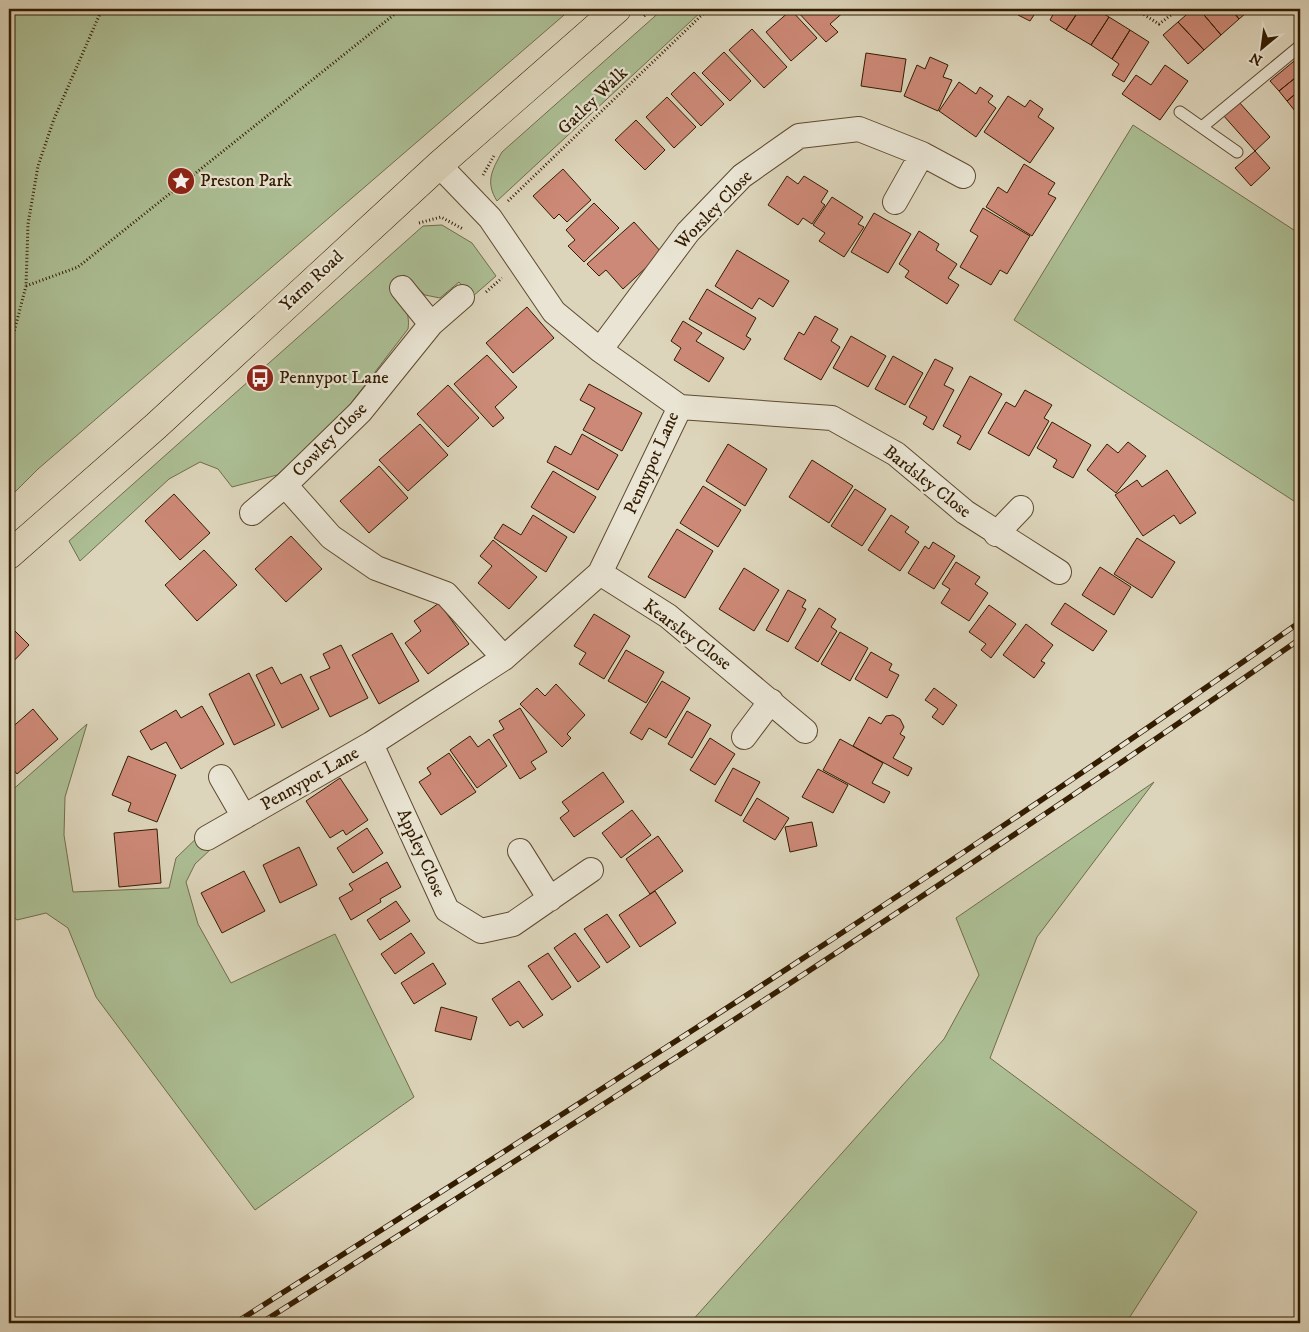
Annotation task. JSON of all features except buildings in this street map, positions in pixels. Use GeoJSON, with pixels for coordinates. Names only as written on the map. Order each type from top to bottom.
{"type":"FeatureCollection","features":[{"type":"Feature","properties":{"kind":"main road","name":"Yarm Road"},"geometry":{"type":"LineString","coordinates":[[9,554],[156,426],[439,165],[627,15]]}},
{"type":"Feature","properties":{"kind":"street","name":"Worsley Close"},"geometry":{"type":"LineString","coordinates":[[600,350],[688,232],[742,176],[799,136],[859,129],[922,154],[963,176]]}},
{"type":"Feature","properties":{"kind":"street"},"geometry":{"type":"LineString","coordinates":[[895,202],[922,154]]}},
{"type":"Feature","properties":{"kind":"street","name":"Pennypot Lane"},"geometry":{"type":"LineString","coordinates":[[207,838],[371,744],[504,658],[600,574],[680,407],[600,350],[554,312],[490,218],[439,165]]}},
{"type":"Feature","properties":{"kind":"street"},"geometry":{"type":"LineString","coordinates":[[402,288],[431,324]]}},
{"type":"Feature","properties":{"kind":"street","name":"Cowley Close"},"geometry":{"type":"LineString","coordinates":[[252,513],[285,485],[360,412],[431,324],[462,297]]}},
{"type":"Feature","properties":{"kind":"street","name":"Bardsley Close"},"geometry":{"type":"LineString","coordinates":[[680,407],[832,418],[896,454],[965,512],[996,534],[1059,572]]}},
{"type":"Feature","properties":{"kind":"street","name":"Cowley Close"},"geometry":{"type":"LineString","coordinates":[[285,485],[331,537],[376,568],[446,594],[504,658]]}},
{"type":"Feature","properties":{"kind":"street"},"geometry":{"type":"LineString","coordinates":[[996,534],[1020,508]]}},
{"type":"Feature","properties":{"kind":"street","name":"Kearsley Close"},"geometry":{"type":"LineString","coordinates":[[600,574],[668,616],[806,731]]}},
{"type":"Feature","properties":{"kind":"street"},"geometry":{"type":"LineString","coordinates":[[744,737],[771,701]]}},
{"type":"Feature","properties":{"kind":"street","name":"Appley Close"},"geometry":{"type":"LineString","coordinates":[[371,744],[447,910],[481,931],[513,924],[591,870]]}},
{"type":"Feature","properties":{"kind":"street","name":"Pennypot Lane"},"geometry":{"type":"LineString","coordinates":[[221,777],[244,817]]}},
{"type":"Feature","properties":{"kind":"street"},"geometry":{"type":"LineString","coordinates":[[520,852],[550,899]]}},
{"type":"Feature","properties":{"kind":"lane"},"geometry":{"type":"LineString","coordinates":[[1202,127],[1300,46]]}},
{"type":"Feature","properties":{"kind":"lane"},"geometry":{"type":"LineString","coordinates":[[1180,112],[1237,152]]}},
{"type":"Feature","properties":{"kind":"path"},"geometry":{"type":"LineString","coordinates":[[9,351],[26,286],[28,224],[38,166],[54,119],[102,9]]}},
{"type":"Feature","properties":{"kind":"path"},"geometry":{"type":"LineString","coordinates":[[26,286],[78,267],[401,9]]}},
{"type":"Feature","properties":{"kind":"path"},"geometry":{"type":"LineString","coordinates":[[627,15],[652,9]]}},
{"type":"Feature","properties":{"kind":"path","name":"Gatley Walk"},"geometry":{"type":"LineString","coordinates":[[503,206],[708,9]]}},
{"type":"Feature","properties":{"kind":"path"},"geometry":{"type":"LineString","coordinates":[[1135,9],[1159,24],[1179,9]]}},
{"type":"Feature","properties":{"kind":"path"},"geometry":{"type":"LineString","coordinates":[[483,180],[483,174],[499,147]]}},
{"type":"Feature","properties":{"kind":"path"},"geometry":{"type":"LineString","coordinates":[[414,228],[421,222],[441,217],[455,223],[470,235]]}},
{"type":"Feature","properties":{"kind":"path"},"geometry":{"type":"LineString","coordinates":[[462,297],[469,306],[520,264]]}},
{"type":"Feature","properties":{"kind":"green space","name":"Preston Park"},"geometry":{"type":"Polygon","coordinates":[[[9,9],[571,9],[38,469],[9,498],[9,9]]]}},
{"type":"Feature","properties":{"kind":"green space"},"geometry":{"type":"Polygon","coordinates":[[[663,9],[704,9],[497,201],[491,188],[491,176],[502,152],[663,9]]]}},
{"type":"Feature","properties":{"kind":"green space"},"geometry":{"type":"Polygon","coordinates":[[[1133,125],[1300,234],[1300,505],[1014,320],[1133,125]]]}},
{"type":"Feature","properties":{"kind":"green space"},"geometry":{"type":"Polygon","coordinates":[[[442,225],[472,243],[496,276],[472,297],[459,282],[440,298],[425,295],[404,275],[389,288],[406,311],[408,329],[335,424],[277,475],[232,487],[218,469],[200,462],[169,479],[80,561],[69,541],[423,226],[442,225]]]}},
{"type":"Feature","properties":{"kind":"green space"},"geometry":{"type":"Polygon","coordinates":[[[87,724],[65,797],[64,835],[73,892],[169,888],[176,858],[204,831],[212,848],[195,864],[186,882],[198,924],[231,983],[335,934],[414,1097],[255,1210],[96,997],[68,928],[46,913],[17,920],[9,913],[9,793],[87,724]]]}},
{"type":"Feature","properties":{"kind":"green space"},"geometry":{"type":"Polygon","coordinates":[[[1154,782],[1037,937],[990,1058],[1197,1212],[1126,1323],[690,1323],[944,1039],[979,975],[956,918],[1154,782]]]}},
{"type":"Feature","properties":{"kind":"railway"},"geometry":{"type":"LineString","coordinates":[[235,1323],[772,979],[1037,803],[1300,622]]}},
{"type":"Feature","properties":{"kind":"railway"},"geometry":{"type":"LineString","coordinates":[[261,1323],[784,987],[1043,815],[1300,639]]}},
{"type":"Feature","properties":{"kind":"place","name":"Preston Park"},"geometry":{"type":"Point","coordinates":[181,181]}},
{"type":"Feature","properties":{"kind":"place","name":"Pennypot Lane"},"geometry":{"type":"Point","coordinates":[260,378]}}]}
